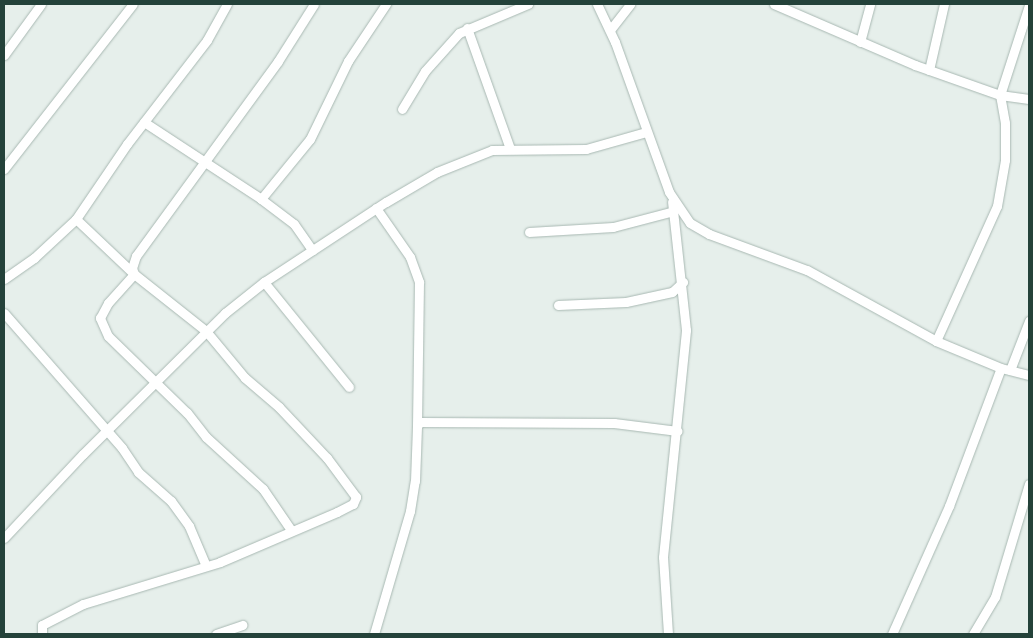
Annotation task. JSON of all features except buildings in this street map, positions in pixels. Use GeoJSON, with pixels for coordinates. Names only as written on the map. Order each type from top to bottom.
{"type":"FeatureCollection","features":[{"type":"Feature","properties":{"kind":"street"},"geometry":{"type":"LineString","coordinates":[[4,55],[41,4]]}},
{"type":"Feature","properties":{"kind":"street"},"geometry":{"type":"LineString","coordinates":[[4,169],[133,4]]}},
{"type":"Feature","properties":{"kind":"street"},"geometry":{"type":"LineString","coordinates":[[4,279],[34,258],[76,219],[144,122],[207,40],[227,4]]}},
{"type":"Feature","properties":{"kind":"street"},"geometry":{"type":"LineString","coordinates":[[134,274],[132,268],[136,256],[278,60],[314,4]]}},
{"type":"Feature","properties":{"kind":"street"},"geometry":{"type":"LineString","coordinates":[[261,199],[310,139],[348,61],[386,4]]}},
{"type":"Feature","properties":{"kind":"street"},"geometry":{"type":"LineString","coordinates":[[402,109],[425,71],[458,33],[516,6],[528,4]]}},
{"type":"Feature","properties":{"kind":"street"},"geometry":{"type":"LineString","coordinates":[[597,4],[610,30],[672,200],[683,282],[686,330],[678,431],[664,557],[668,634]]}},
{"type":"Feature","properties":{"kind":"street"},"geometry":{"type":"LineString","coordinates":[[610,30],[630,4]]}},
{"type":"Feature","properties":{"kind":"street"},"geometry":{"type":"LineString","coordinates":[[774,4],[929,70],[1000,95],[1029,99]]}},
{"type":"Feature","properties":{"kind":"street"},"geometry":{"type":"LineString","coordinates":[[860,42],[870,4]]}},
{"type":"Feature","properties":{"kind":"street"},"geometry":{"type":"LineString","coordinates":[[929,70],[944,4]]}},
{"type":"Feature","properties":{"kind":"street"},"geometry":{"type":"LineString","coordinates":[[936,340],[997,206],[1005,160],[1005,123],[1000,95],[1029,5]]}},
{"type":"Feature","properties":{"kind":"street"},"geometry":{"type":"LineString","coordinates":[[466,28],[510,149]]}},
{"type":"Feature","properties":{"kind":"street"},"geometry":{"type":"LineString","coordinates":[[144,122],[261,199],[294,224],[312,250]]}},
{"type":"Feature","properties":{"kind":"street"},"geometry":{"type":"LineString","coordinates":[[4,538],[106,431],[206,331],[264,282],[376,208],[437,172],[492,150],[586,149],[646,132]]}},
{"type":"Feature","properties":{"kind":"street"},"geometry":{"type":"LineString","coordinates":[[672,200],[699,230],[807,270],[936,340],[1005,369],[1029,375]]}},
{"type":"Feature","properties":{"kind":"street"},"geometry":{"type":"LineString","coordinates":[[374,634],[410,511],[415,481],[419,282],[410,257],[376,208]]}},
{"type":"Feature","properties":{"kind":"street"},"geometry":{"type":"LineString","coordinates":[[529,232],[613,227],[674,211]]}},
{"type":"Feature","properties":{"kind":"street"},"geometry":{"type":"LineString","coordinates":[[42,634],[42,625],[83,604],[206,566],[337,512],[353,504],[356,497],[327,458],[279,407],[245,378],[206,331],[134,274],[76,219]]}},
{"type":"Feature","properties":{"kind":"street"},"geometry":{"type":"LineString","coordinates":[[134,274],[122,285],[100,318],[108,336],[156,382],[206,436],[263,489],[291,530]]}},
{"type":"Feature","properties":{"kind":"street"},"geometry":{"type":"LineString","coordinates":[[264,282],[349,387]]}},
{"type":"Feature","properties":{"kind":"street"},"geometry":{"type":"LineString","coordinates":[[558,305],[626,302],[672,292],[683,282]]}},
{"type":"Feature","properties":{"kind":"street"},"geometry":{"type":"LineString","coordinates":[[4,313],[106,431],[138,472],[171,501],[189,526],[206,566]]}},
{"type":"Feature","properties":{"kind":"street"},"geometry":{"type":"LineString","coordinates":[[892,634],[949,506],[1005,369],[1029,321]]}},
{"type":"Feature","properties":{"kind":"street"},"geometry":{"type":"LineString","coordinates":[[417,426],[427,420],[605,422],[678,431]]}},
{"type":"Feature","properties":{"kind":"street"},"geometry":{"type":"LineString","coordinates":[[973,634],[995,597],[1029,484]]}},
{"type":"Feature","properties":{"kind":"street"},"geometry":{"type":"LineString","coordinates":[[216,634],[242,625]]}}]}
